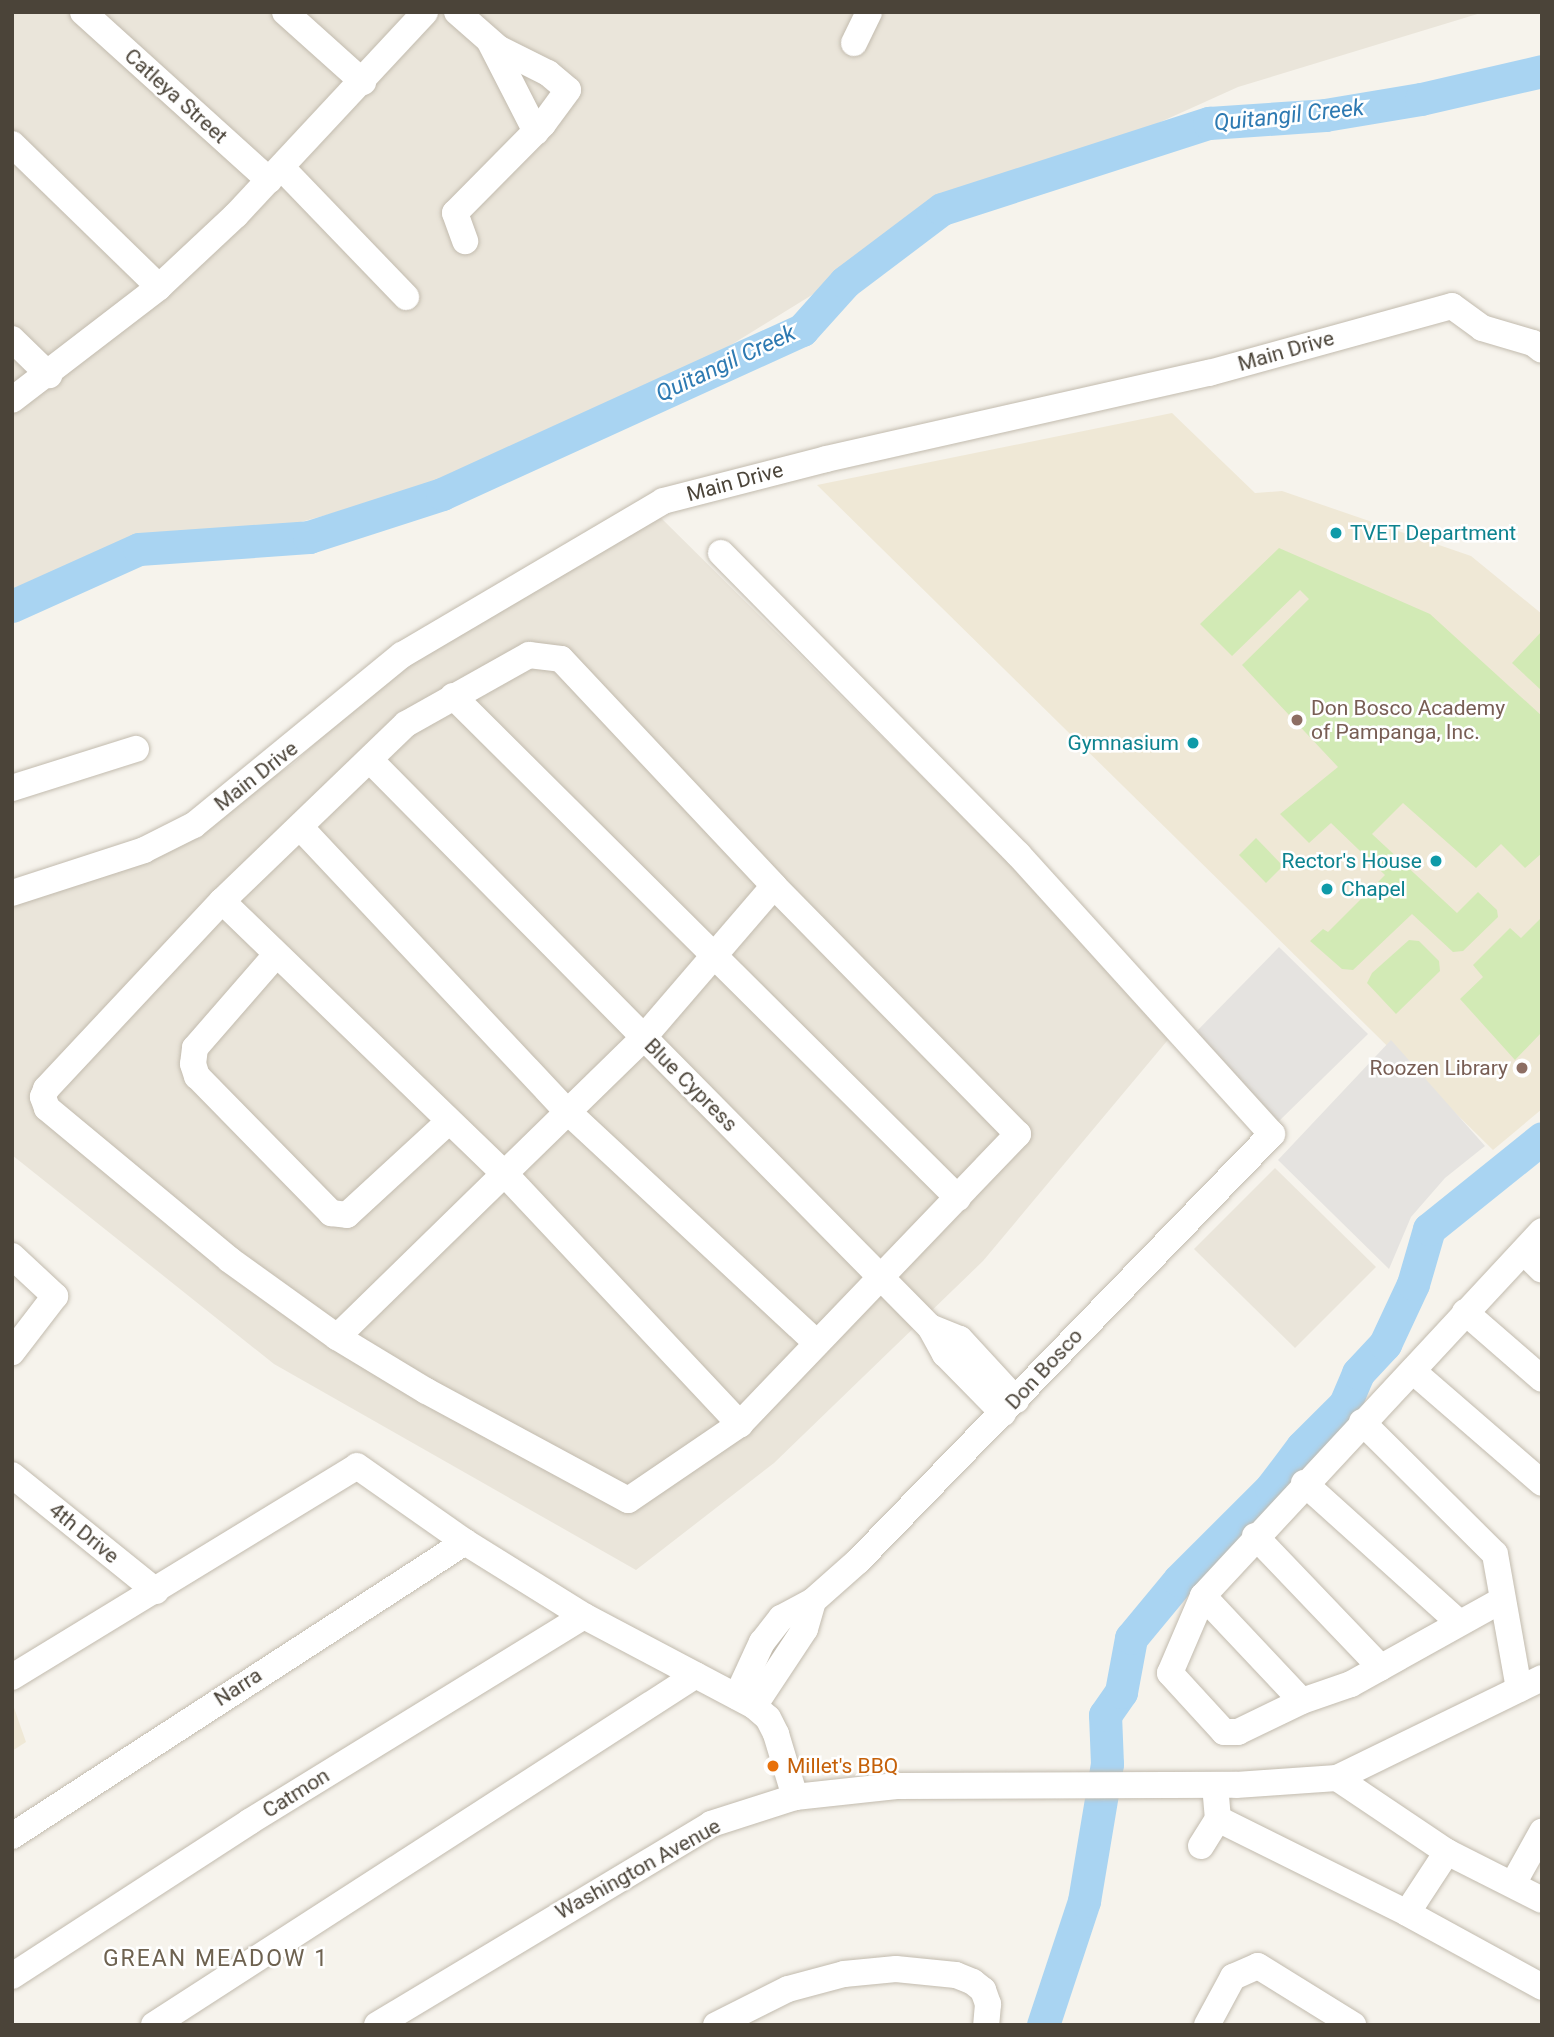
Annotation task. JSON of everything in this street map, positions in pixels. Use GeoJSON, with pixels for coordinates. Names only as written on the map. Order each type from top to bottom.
{"type":"FeatureCollection","features":[{"type":"Feature","properties":{"kind":"street"},"geometry":{"type":"LineString","coordinates":[[285,12],[363,82]]}},
{"type":"Feature","properties":{"kind":"street"},"geometry":{"type":"LineString","coordinates":[[12,400],[49,375],[159,286],[276,174],[425,12]]}},
{"type":"Feature","properties":{"kind":"street"},"geometry":{"type":"LineString","coordinates":[[457,12],[490,43],[548,73],[568,90],[536,132],[455,214],[465,241]]}},
{"type":"Feature","properties":{"kind":"street"},"geometry":{"type":"LineString","coordinates":[[854,43],[869,12]]}},
{"type":"Feature","properties":{"kind":"street","name":"Catleya Street"},"geometry":{"type":"LineString","coordinates":[[96,16],[276,174],[406,298]]}},
{"type":"Feature","properties":{"kind":"street"},"geometry":{"type":"LineString","coordinates":[[490,43],[536,132]]}},
{"type":"Feature","properties":{"kind":"street"},"geometry":{"type":"LineString","coordinates":[[12,144],[159,286]]}},
{"type":"Feature","properties":{"kind":"street","name":"Main Drive"},"geometry":{"type":"LineString","coordinates":[[12,893],[169,841],[299,744],[402,655],[663,501],[826,458],[1236,366],[1452,306],[1482,328],[1533,343],[1542,350]]}},
{"type":"Feature","properties":{"kind":"street"},"geometry":{"type":"LineString","coordinates":[[12,339],[49,375]]}},
{"type":"Feature","properties":{"kind":"street","name":"Don Bosco"},"geometry":{"type":"LineString","coordinates":[[721,553],[1018,854],[1272,1135],[1143,1262],[1010,1407],[813,1601],[781,1618],[768,1634],[745,1701]]}},
{"type":"Feature","properties":{"kind":"street"},"geometry":{"type":"LineString","coordinates":[[529,655],[561,659],[774,886],[1018,1134],[1015,1141],[740,1424],[628,1500],[426,1391],[337,1337],[230,1260],[47,1108],[43,1097],[222,901],[370,760],[407,724],[529,655]]}},
{"type":"Feature","properties":{"kind":"street"},"geometry":{"type":"LineString","coordinates":[[453,696],[958,1198]]}},
{"type":"Feature","properties":{"kind":"street"},"geometry":{"type":"LineString","coordinates":[[12,788],[136,749]]}},
{"type":"Feature","properties":{"kind":"street","name":"Blue Cypress"},"geometry":{"type":"LineString","coordinates":[[370,760],[930,1326],[940,1348],[1010,1407]]}},
{"type":"Feature","properties":{"kind":"street"},"geometry":{"type":"LineString","coordinates":[[300,827],[567,1111],[817,1343]]}},
{"type":"Feature","properties":{"kind":"street"},"geometry":{"type":"LineString","coordinates":[[337,1337],[644,1037],[715,958],[774,886]]}},
{"type":"Feature","properties":{"kind":"street"},"geometry":{"type":"LineString","coordinates":[[222,901],[275,956],[504,1172],[740,1424]]}},
{"type":"Feature","properties":{"kind":"street"},"geometry":{"type":"LineString","coordinates":[[275,956],[195,1048],[193,1064],[197,1076],[331,1213],[347,1214],[448,1122]]}},
{"type":"Feature","properties":{"kind":"street"},"geometry":{"type":"LineString","coordinates":[[1502,1600],[1458,1621],[1351,1684],[1301,1700],[1237,1732],[1224,1732],[1172,1680],[1171,1664],[1203,1596],[1304,1482],[1362,1422],[1415,1373],[1465,1312],[1533,1261],[1542,1231]]}},
{"type":"Feature","properties":{"kind":"street"},"geometry":{"type":"LineString","coordinates":[[12,1256],[55,1296],[12,1352]]}},
{"type":"Feature","properties":{"kind":"street"},"geometry":{"type":"LineString","coordinates":[[1465,1312],[1542,1379]]}},
{"type":"Feature","properties":{"kind":"street"},"geometry":{"type":"LineString","coordinates":[[1415,1373],[1542,1483]]}},
{"type":"Feature","properties":{"kind":"street"},"geometry":{"type":"LineString","coordinates":[[1362,1422],[1494,1554],[1502,1600],[1530,1683],[1338,1778],[1447,1852],[1542,1900]]}},
{"type":"Feature","properties":{"kind":"street"},"geometry":{"type":"LineString","coordinates":[[12,1677],[356,1466],[465,1542],[584,1616],[745,1701],[768,1718],[776,1734],[795,1797]]}},
{"type":"Feature","properties":{"kind":"street","name":"4th Drive"},"geometry":{"type":"LineString","coordinates":[[12,1475],[156,1591]]}},
{"type":"Feature","properties":{"kind":"street"},"geometry":{"type":"LineString","coordinates":[[1304,1482],[1458,1621]]}},
{"type":"Feature","properties":{"kind":"street"},"geometry":{"type":"LineString","coordinates":[[1255,1536],[1381,1668]]}},
{"type":"Feature","properties":{"kind":"street","name":"Narra"},"geometry":{"type":"LineString","coordinates":[[12,1836],[465,1542]]}},
{"type":"Feature","properties":{"kind":"street"},"geometry":{"type":"LineString","coordinates":[[1203,1596],[1301,1700]]}},
{"type":"Feature","properties":{"kind":"street","name":"Catmon"},"geometry":{"type":"LineString","coordinates":[[12,1976],[215,1843],[584,1616]]}},
{"type":"Feature","properties":{"kind":"street"},"geometry":{"type":"LineString","coordinates":[[154,2025],[696,1675]]}},
{"type":"Feature","properties":{"kind":"street","name":"Washington Avenue"},"geometry":{"type":"LineString","coordinates":[[377,2025],[711,1824],[795,1797],[924,1786],[1215,1785],[1338,1778]]}},
{"type":"Feature","properties":{"kind":"street"},"geometry":{"type":"LineString","coordinates":[[1200,1846],[1218,1819],[1215,1785]]}},
{"type":"Feature","properties":{"kind":"street"},"geometry":{"type":"LineString","coordinates":[[1218,1819],[1407,1913],[1542,1987]]}},
{"type":"Feature","properties":{"kind":"street"},"geometry":{"type":"LineString","coordinates":[[1513,1884],[1542,1832]]}},
{"type":"Feature","properties":{"kind":"street"},"geometry":{"type":"LineString","coordinates":[[1407,1913],[1447,1852]]}},
{"type":"Feature","properties":{"kind":"street"},"geometry":{"type":"LineString","coordinates":[[1207,2025],[1233,1977],[1258,1966],[1325,2018],[1353,2025]]}},
{"type":"Feature","properties":{"kind":"street"},"geometry":{"type":"LineString","coordinates":[[716,2025],[788,1989],[844,1974],[896,1969],[956,1975],[973,1982],[983,1990],[986,2022]]}},
{"type":"Feature","properties":{"kind":"shaded area"},"geometry":{"type":"Polygon","coordinates":[[[12,12],[1484,12],[1238,87],[906,237],[598,427],[418,490],[12,601],[12,12]]]}},
{"type":"Feature","properties":{"kind":"shaded area","name":"Don Bosco Academy of Pampanga, Inc."},"geometry":{"type":"Polygon","coordinates":[[[1172,413],[1255,493],[1282,491],[1471,556],[1542,614],[1542,1109],[1493,1150],[817,485],[1172,413]]]}},
{"type":"Feature","properties":{"kind":"shaded area"},"geometry":{"type":"Polygon","coordinates":[[[655,512],[1177,1029],[983,1261],[774,1463],[636,1570],[274,1364],[12,1155],[12,909],[28,893],[235,801],[293,764],[405,658],[655,512]]]}},
{"type":"Feature","properties":{"kind":"shaded area"},"geometry":{"type":"Polygon","coordinates":[[[1279,947],[1368,1034],[1278,1122],[1195,1033],[1279,947]]]}},
{"type":"Feature","properties":{"kind":"shaded area"},"geometry":{"type":"Polygon","coordinates":[[[1391,1040],[1485,1146],[1445,1178],[1411,1217],[1389,1269],[1278,1160],[1391,1040]]]}},
{"type":"Feature","properties":{"kind":"shaded area"},"geometry":{"type":"Polygon","coordinates":[[[1275,1168],[1376,1267],[1295,1348],[1194,1249],[1275,1168]]]}},
{"type":"Feature","properties":{"kind":"shaded area"},"geometry":{"type":"Polygon","coordinates":[[[12,1702],[26,1742],[12,1751],[12,1702]]]}},
{"type":"Feature","properties":{"kind":"green space"},"geometry":{"type":"Polygon","coordinates":[[[1279,548],[1430,614],[1542,716],[1542,853],[1525,868],[1501,844],[1476,868],[1403,803],[1372,834],[1457,913],[1478,892],[1497,910],[1498,917],[1463,951],[1453,952],[1412,914],[1353,970],[1342,969],[1310,941],[1323,929],[1328,932],[1385,875],[1331,823],[1309,843],[1280,814],[1338,767],[1242,665],[1309,599],[1300,590],[1232,656],[1200,624],[1279,548]]]}},
{"type":"Feature","properties":{"kind":"green space"},"geometry":{"type":"Polygon","coordinates":[[[1542,631],[1542,691],[1512,663],[1542,631]]]}},
{"type":"Feature","properties":{"kind":"green space"},"geometry":{"type":"Polygon","coordinates":[[[1256,838],[1283,866],[1266,883],[1239,855],[1256,838]]]}},
{"type":"Feature","properties":{"kind":"green space"},"geometry":{"type":"Polygon","coordinates":[[[1542,917],[1542,1032],[1515,1060],[1460,999],[1483,977],[1473,965],[1510,928],[1521,938],[1542,917]]]}},
{"type":"Feature","properties":{"kind":"green space"},"geometry":{"type":"Polygon","coordinates":[[[1409,940],[1419,941],[1439,961],[1440,971],[1396,1014],[1367,983],[1372,973],[1409,940]]]}},
{"type":"Feature","properties":{"kind":"waterway","name":"Quitangil Creek"},"geometry":{"type":"LineString","coordinates":[[12,606],[139,549],[309,537],[442,494],[802,330],[845,282],[942,209],[1209,123],[1325,115],[1421,99],[1542,71]]}},
{"type":"Feature","properties":{"kind":"waterway"},"geometry":{"type":"LineString","coordinates":[[1043,2025],[1084,1901],[1107,1764],[1105,1715],[1121,1692],[1131,1638],[1179,1580],[1271,1488],[1302,1447],[1345,1404],[1358,1373],[1385,1344],[1413,1284],[1429,1229],[1542,1138]]}},
{"type":"Feature","properties":{"kind":"place","name":"TVET Department"},"geometry":{"type":"Point","coordinates":[1336,533]}},
{"type":"Feature","properties":{"kind":"place","name":"Don Bosco Academy of Pampanga, Inc."},"geometry":{"type":"Point","coordinates":[1297,720]}},
{"type":"Feature","properties":{"kind":"place","name":"Gymnasium"},"geometry":{"type":"Point","coordinates":[1193,743]}},
{"type":"Feature","properties":{"kind":"place","name":"Rector's House"},"geometry":{"type":"Point","coordinates":[1436,861]}},
{"type":"Feature","properties":{"kind":"place","name":"Chapel"},"geometry":{"type":"Point","coordinates":[1327,889]}},
{"type":"Feature","properties":{"kind":"place","name":"Roozen Library"},"geometry":{"type":"Point","coordinates":[1522,1068]}},
{"type":"Feature","properties":{"kind":"place","name":"Millet's BBQ"},"geometry":{"type":"Point","coordinates":[773,1766]}},
{"type":"Feature","properties":{"kind":"district","name":"GREAN MEADOW 1"},"geometry":{"type":"Point","coordinates":[216,1959]}}]}
